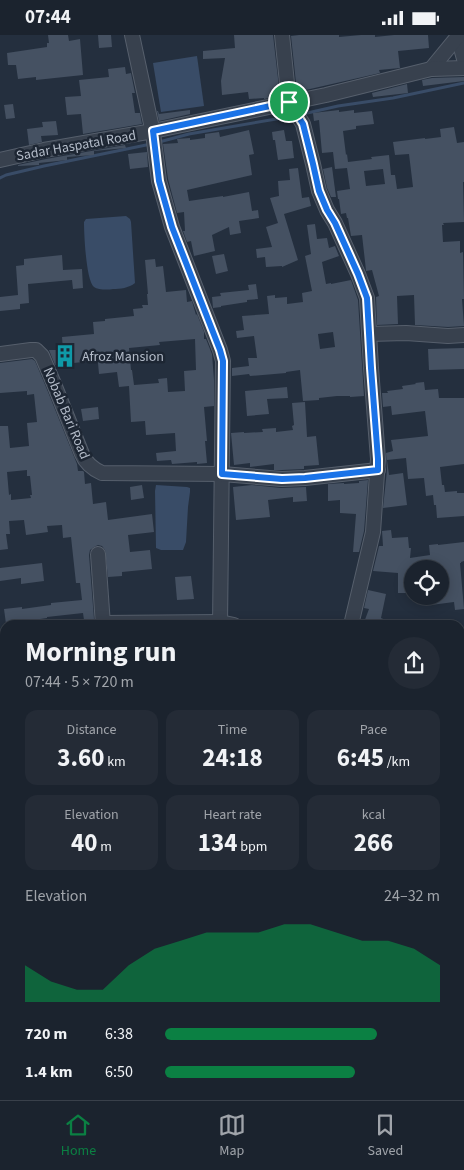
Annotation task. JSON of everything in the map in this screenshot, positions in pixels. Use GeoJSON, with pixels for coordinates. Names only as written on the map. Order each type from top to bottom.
{"type":"FeatureCollection","features":[{"type":"Feature","properties":{"kind":"street"},"geometry":{"type":"LineString","coordinates":[[132,35],[153,132],[159,181],[172,227],[223,361],[222,474],[225,620]]}},
{"type":"Feature","properties":{"kind":"street"},"geometry":{"type":"LineString","coordinates":[[282,35],[289,102],[303,124],[319,191],[358,274],[367,298],[378,470],[373,532],[352,620]]}},
{"type":"Feature","properties":{"kind":"street"},"geometry":{"type":"LineString","coordinates":[[459,36],[464,59]]}},
{"type":"Feature","properties":{"kind":"street"},"geometry":{"type":"LineString","coordinates":[[431,69],[459,36]]}},
{"type":"Feature","properties":{"kind":"street","name":"Sadar Haspatal Road"},"geometry":{"type":"LineString","coordinates":[[0,160],[44,150],[153,132],[326,95],[431,69],[464,68]]}},
{"type":"Feature","properties":{"kind":"street"},"geometry":{"type":"LineString","coordinates":[[369,333],[464,335]]}},
{"type":"Feature","properties":{"kind":"street","name":"Nobab Bari Road"},"geometry":{"type":"LineString","coordinates":[[0,354],[36,350],[42,357],[54,384],[85,461],[93,469],[102,473],[222,474],[282,479],[378,470]]}},
{"type":"Feature","properties":{"kind":"street"},"geometry":{"type":"LineString","coordinates":[[98,554],[103,620]]}},
{"type":"Feature","properties":{"kind":"water"},"geometry":{"type":"Polygon","coordinates":[[[197,56],[204,106],[161,112],[153,63],[197,56]]]}},
{"type":"Feature","properties":{"kind":"water"},"geometry":{"type":"Polygon","coordinates":[[[126,216],[131,222],[135,283],[130,286],[106,290],[96,288],[91,283],[87,267],[84,222],[86,219],[126,216]]]}},
{"type":"Feature","properties":{"kind":"water"},"geometry":{"type":"Polygon","coordinates":[[[156,485],[190,488],[186,542],[183,550],[161,550],[156,548],[156,485]]]}},
{"type":"Feature","properties":{"kind":"building"},"geometry":{"type":"Polygon","coordinates":[[[48,35],[68,35],[69,41],[80,39],[83,75],[36,80],[36,77],[18,79],[16,65],[8,65],[7,53],[47,47],[47,43],[49,43],[48,35]]]}},
{"type":"Feature","properties":{"kind":"building"},"geometry":{"type":"Polygon","coordinates":[[[98,35],[111,35],[112,47],[99,48],[98,35]]]}},
{"type":"Feature","properties":{"kind":"building"},"geometry":{"type":"Polygon","coordinates":[[[234,35],[273,35],[280,96],[249,99],[248,92],[222,95],[221,81],[225,58],[203,59],[203,51],[235,48],[234,35]]]}},
{"type":"Feature","properties":{"kind":"building"},"geometry":{"type":"Polygon","coordinates":[[[339,35],[339,37],[375,35],[375,37],[428,35],[429,48],[398,51],[400,68],[379,70],[380,73],[297,92],[291,36],[339,35]]]}},
{"type":"Feature","properties":{"kind":"building"},"geometry":{"type":"Polygon","coordinates":[[[125,67],[126,74],[131,73],[135,93],[132,93],[135,113],[140,113],[142,124],[83,134],[81,114],[67,115],[65,97],[81,96],[79,80],[109,77],[108,69],[125,67]]]}},
{"type":"Feature","properties":{"kind":"building"},"geometry":{"type":"Polygon","coordinates":[[[464,77],[464,81],[423,86],[422,80],[432,78],[464,77]]]}},
{"type":"Feature","properties":{"kind":"building"},"geometry":{"type":"Polygon","coordinates":[[[407,84],[408,93],[373,97],[372,93],[407,84]]]}},
{"type":"Feature","properties":{"kind":"building"},"geometry":{"type":"Polygon","coordinates":[[[13,104],[15,118],[6,119],[4,105],[13,104]]]}},
{"type":"Feature","properties":{"kind":"building"},"geometry":{"type":"Polygon","coordinates":[[[190,110],[190,114],[159,121],[157,111],[159,114],[190,110]]]}},
{"type":"Feature","properties":{"kind":"building"},"geometry":{"type":"Polygon","coordinates":[[[339,110],[339,112],[354,110],[354,113],[372,111],[374,124],[356,126],[356,129],[343,131],[348,162],[389,155],[391,175],[395,175],[397,189],[413,187],[409,154],[395,155],[393,142],[441,137],[440,129],[454,127],[457,143],[464,142],[464,222],[443,223],[444,225],[442,225],[443,242],[460,241],[460,253],[463,252],[464,299],[462,299],[464,326],[415,325],[414,295],[397,296],[398,324],[377,325],[376,297],[379,296],[372,270],[366,271],[362,235],[351,236],[348,218],[346,213],[341,214],[338,199],[337,191],[350,189],[347,168],[335,169],[333,152],[322,153],[319,120],[314,121],[313,113],[339,110]],[[383,169],[364,171],[366,186],[385,184],[383,169]]]}},
{"type":"Feature","properties":{"kind":"building"},"geometry":{"type":"Polygon","coordinates":[[[56,121],[58,135],[41,136],[42,142],[29,145],[27,129],[43,127],[42,122],[56,121]]]}},
{"type":"Feature","properties":{"kind":"building"},"geometry":{"type":"Polygon","coordinates":[[[249,130],[254,154],[249,155],[252,175],[187,190],[189,201],[249,192],[252,211],[258,210],[259,218],[239,221],[241,233],[230,235],[229,227],[212,235],[215,251],[194,256],[191,241],[187,242],[183,231],[185,231],[184,212],[177,213],[168,179],[163,144],[178,143],[177,139],[205,138],[205,134],[219,132],[220,137],[249,130]]]}},
{"type":"Feature","properties":{"kind":"building"},"geometry":{"type":"Polygon","coordinates":[[[284,130],[286,141],[292,141],[294,158],[278,160],[272,132],[284,130]]]}},
{"type":"Feature","properties":{"kind":"building"},"geometry":{"type":"Polygon","coordinates":[[[125,145],[126,148],[94,151],[94,155],[67,157],[67,160],[39,163],[39,165],[18,166],[46,159],[125,145]]]}},
{"type":"Feature","properties":{"kind":"building"},"geometry":{"type":"Polygon","coordinates":[[[147,152],[148,167],[130,169],[128,154],[147,152]]]}},
{"type":"Feature","properties":{"kind":"building"},"geometry":{"type":"Polygon","coordinates":[[[332,167],[336,197],[331,197],[323,169],[332,167]]]}},
{"type":"Feature","properties":{"kind":"building"},"geometry":{"type":"Polygon","coordinates":[[[298,168],[302,198],[309,197],[311,206],[284,214],[298,260],[282,267],[266,267],[265,257],[257,258],[256,249],[272,247],[266,227],[278,223],[270,198],[279,196],[278,181],[290,180],[289,169],[298,168]]]}},
{"type":"Feature","properties":{"kind":"building"},"geometry":{"type":"Polygon","coordinates":[[[315,224],[317,239],[327,238],[329,248],[335,246],[339,256],[322,262],[326,284],[351,280],[358,300],[364,396],[337,396],[303,401],[300,370],[286,373],[232,376],[232,368],[249,366],[248,358],[257,358],[254,336],[237,338],[236,331],[244,330],[242,316],[269,314],[267,296],[275,295],[275,298],[287,297],[287,304],[303,302],[302,293],[312,291],[305,256],[311,254],[307,225],[315,224]],[[333,332],[318,334],[320,349],[335,347],[333,332]]]}},
{"type":"Feature","properties":{"kind":"building"},"geometry":{"type":"Polygon","coordinates":[[[224,254],[228,271],[216,274],[212,256],[224,254]]]}},
{"type":"Feature","properties":{"kind":"building"},"geometry":{"type":"Polygon","coordinates":[[[62,255],[63,270],[82,269],[83,288],[73,289],[72,280],[28,284],[29,303],[20,304],[20,309],[0,311],[0,297],[18,295],[16,266],[24,265],[24,259],[62,255]]]}},
{"type":"Feature","properties":{"kind":"building"},"geometry":{"type":"Polygon","coordinates":[[[155,259],[156,267],[163,266],[166,292],[186,290],[187,302],[192,301],[204,332],[204,339],[206,339],[212,354],[214,406],[204,407],[207,463],[172,464],[171,460],[157,461],[156,453],[176,451],[175,433],[146,435],[145,421],[131,422],[129,386],[119,387],[117,372],[99,374],[98,363],[93,363],[92,361],[55,365],[49,350],[63,350],[62,337],[94,334],[93,322],[134,316],[133,309],[143,308],[142,305],[148,305],[145,260],[155,259]],[[195,339],[159,342],[160,345],[129,348],[134,385],[159,383],[158,379],[167,378],[168,392],[185,391],[184,371],[196,370],[195,339]]]}},
{"type":"Feature","properties":{"kind":"building"},"geometry":{"type":"Polygon","coordinates":[[[256,284],[258,299],[213,308],[212,297],[221,296],[220,293],[249,290],[248,285],[256,284]]]}},
{"type":"Feature","properties":{"kind":"building"},"geometry":{"type":"Polygon","coordinates":[[[464,348],[464,369],[429,370],[428,349],[464,348]]]}},
{"type":"Feature","properties":{"kind":"building"},"geometry":{"type":"Polygon","coordinates":[[[32,359],[35,361],[77,464],[78,471],[84,472],[85,484],[91,483],[93,504],[106,502],[108,520],[152,514],[154,532],[128,535],[130,552],[150,550],[152,569],[122,572],[122,576],[108,577],[105,550],[102,546],[98,545],[90,550],[94,619],[84,620],[83,613],[33,620],[5,620],[4,609],[22,607],[22,609],[51,605],[51,603],[82,600],[80,583],[76,583],[71,537],[63,538],[62,525],[47,526],[48,532],[26,535],[24,520],[9,521],[10,534],[6,534],[8,549],[0,550],[0,426],[8,426],[10,448],[29,446],[27,423],[37,422],[34,394],[27,395],[27,391],[0,393],[0,363],[32,359]],[[27,470],[7,472],[11,500],[31,498],[30,476],[27,476],[27,470]]]}},
{"type":"Feature","properties":{"kind":"building"},"geometry":{"type":"Polygon","coordinates":[[[424,382],[425,390],[438,389],[439,398],[464,398],[464,464],[440,467],[442,485],[444,485],[445,492],[457,491],[457,493],[464,493],[464,516],[437,518],[433,495],[426,496],[424,478],[408,479],[406,458],[387,460],[389,475],[403,473],[407,505],[383,508],[387,470],[386,453],[393,451],[391,440],[428,436],[425,411],[392,415],[391,406],[383,407],[382,393],[403,389],[402,386],[424,382]]]}},
{"type":"Feature","properties":{"kind":"building"},"geometry":{"type":"Polygon","coordinates":[[[287,387],[288,398],[267,399],[269,414],[247,416],[245,391],[287,387]]]}},
{"type":"Feature","properties":{"kind":"building"},"geometry":{"type":"Polygon","coordinates":[[[305,402],[307,437],[316,436],[319,465],[304,466],[304,469],[274,470],[274,464],[250,467],[250,463],[234,465],[231,433],[263,432],[262,429],[276,428],[276,432],[293,430],[292,403],[305,402]]]}},
{"type":"Feature","properties":{"kind":"building"},"geometry":{"type":"Polygon","coordinates":[[[98,407],[99,419],[83,421],[81,409],[98,407]]]}},
{"type":"Feature","properties":{"kind":"building"},"geometry":{"type":"Polygon","coordinates":[[[368,480],[364,531],[359,552],[353,552],[356,514],[340,513],[340,500],[328,501],[328,484],[359,483],[359,481],[368,480]]]}},
{"type":"Feature","properties":{"kind":"building"},"geometry":{"type":"Polygon","coordinates":[[[142,485],[144,498],[131,500],[130,487],[142,485]]]}},
{"type":"Feature","properties":{"kind":"building"},"geometry":{"type":"Polygon","coordinates":[[[252,485],[281,488],[306,487],[307,501],[293,502],[293,497],[268,500],[270,517],[236,520],[233,487],[252,485]]]}},
{"type":"Feature","properties":{"kind":"building"},"geometry":{"type":"Polygon","coordinates":[[[391,530],[392,538],[408,537],[409,548],[411,548],[410,558],[430,555],[429,545],[464,542],[464,561],[460,563],[464,609],[455,610],[454,602],[449,603],[449,560],[404,560],[404,593],[398,593],[398,573],[373,571],[379,546],[383,546],[382,531],[391,530]]]}},
{"type":"Feature","properties":{"kind":"building"},"geometry":{"type":"Polygon","coordinates":[[[42,563],[44,581],[21,584],[21,578],[0,581],[0,568],[42,563]]]}},
{"type":"Feature","properties":{"kind":"building"},"geometry":{"type":"Polygon","coordinates":[[[191,576],[194,599],[177,600],[175,577],[191,576]]]}},
{"type":"Feature","properties":{"kind":"building"},"geometry":{"type":"Polygon","coordinates":[[[368,590],[386,594],[381,618],[386,620],[365,620],[369,609],[364,608],[368,590]]]}},
{"type":"Feature","properties":{"kind":"waterway"},"geometry":{"type":"LineString","coordinates":[[303,114],[464,83]]}},
{"type":"Feature","properties":{"kind":"waterway"},"geometry":{"type":"LineString","coordinates":[[159,142],[189,134],[288,117]]}},
{"type":"Feature","properties":{"kind":"waterway"},"geometry":{"type":"LineString","coordinates":[[0,178],[44,166],[151,144]]}},
{"type":"Feature","properties":{"kind":"place","name":"Afroz Mansion"},"geometry":{"type":"Point","coordinates":[65,356]}},
{"type":"Feature","properties":{"kind":"route"},"geometry":{"type":"LineString","coordinates":[[289,102],[303,124],[319,191],[358,274],[367,298],[378,470],[282,479],[222,474],[223,361],[172,227],[159,181],[153,131],[289,102]]}}]}
